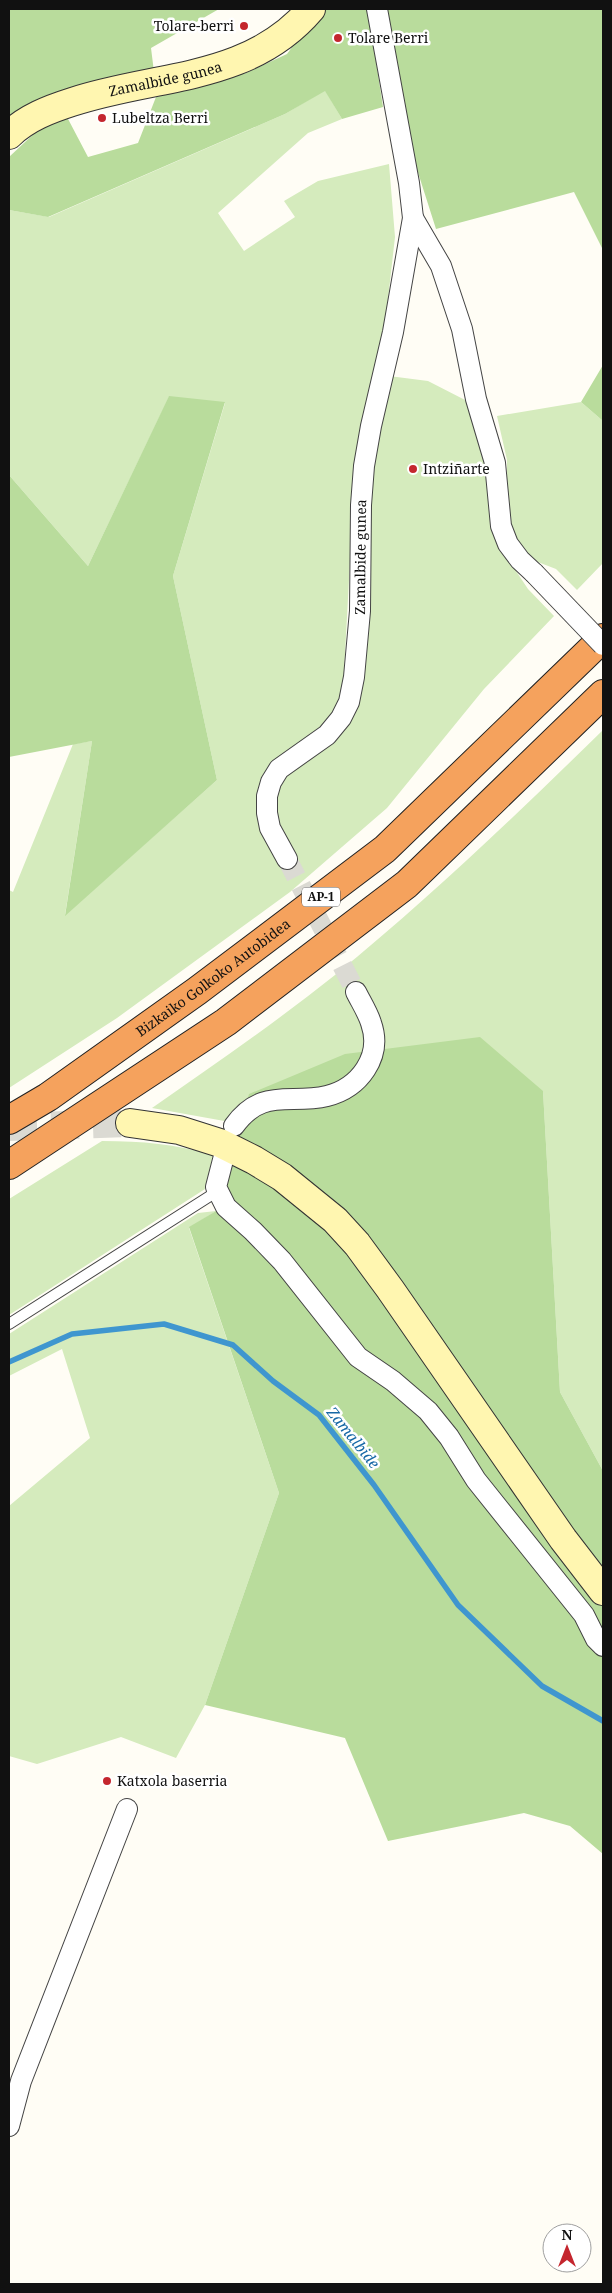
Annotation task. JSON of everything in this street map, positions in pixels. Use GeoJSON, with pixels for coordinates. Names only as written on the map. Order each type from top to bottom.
{"type":"FeatureCollection","features":[{"type":"Feature","properties":{"kind":"highway","name":"Bizkaiko Golkoko Autobidea"},"geometry":{"type":"LineString","coordinates":[[9,1120],[48,1097],[197,991],[385,849],[603,638]]}},
{"type":"Feature","properties":{"kind":"highway"},"geometry":{"type":"LineString","coordinates":[[9,1165],[226,1022],[406,884],[603,694]]}},
{"type":"Feature","properties":{"kind":"main road","name":"Zamalbide gunea"},"geometry":{"type":"LineString","coordinates":[[9,135],[46,110],[92,95],[211,70],[248,58],[300,23],[311,9]]}},
{"type":"Feature","properties":{"kind":"main road"},"geometry":{"type":"LineString","coordinates":[[130,1123],[179,1130],[254,1160],[282,1177],[335,1220],[358,1244],[563,1539],[603,1591]]}},
{"type":"Feature","properties":{"kind":"street","name":"Zamalbide gunea"},"geometry":{"type":"LineString","coordinates":[[287,859],[270,828],[267,813],[267,796],[271,782],[279,769],[327,735],[341,718],[349,702],[354,677],[360,611],[361,505],[364,466],[371,426],[393,332],[413,218],[409,183],[377,9]]}},
{"type":"Feature","properties":{"kind":"street","name":"Zamalbide gunea"},"geometry":{"type":"LineString","coordinates":[[413,218],[441,266],[462,329],[476,399],[495,463],[501,526],[508,544],[520,560],[603,645]]}},
{"type":"Feature","properties":{"kind":"street"},"geometry":{"type":"LineString","coordinates":[[234,1126],[243,1114],[263,1103],[285,1098],[326,1096],[340,1092],[364,1073],[372,1058],[374,1039],[372,1023],[356,992]]}},
{"type":"Feature","properties":{"kind":"street"},"geometry":{"type":"LineString","coordinates":[[224,1156],[216,1187],[226,1207],[254,1231],[282,1261],[358,1357],[393,1381],[428,1411],[449,1438],[476,1480],[584,1615],[596,1639],[603,1646]]}},
{"type":"Feature","properties":{"kind":"street"},"geometry":{"type":"LineString","coordinates":[[9,2126],[21,2081],[127,1809]]}},
{"type":"Feature","properties":{"kind":"lane"},"geometry":{"type":"LineString","coordinates":[[9,1324],[210,1196],[216,1187]]}},
{"type":"Feature","properties":{"kind":"green space"},"geometry":{"type":"Polygon","coordinates":[[[9,9],[219,9],[151,48],[154,72],[9,122],[9,9]]]}},
{"type":"Feature","properties":{"kind":"green space"},"geometry":{"type":"Polygon","coordinates":[[[320,9],[368,9],[383,107],[342,119],[325,91],[285,114],[48,217],[9,210],[9,157],[39,129],[67,117],[88,157],[138,143],[156,97],[246,73],[287,54],[320,9]]]}},
{"type":"Feature","properties":{"kind":"green space"},"geometry":{"type":"Polygon","coordinates":[[[387,9],[603,9],[603,250],[574,192],[436,229],[414,160],[387,9]]]}},
{"type":"Feature","properties":{"kind":"green space"},"geometry":{"type":"Polygon","coordinates":[[[325,90],[342,119],[308,133],[218,213],[244,251],[295,217],[284,201],[318,181],[389,164],[395,237],[382,352],[352,524],[343,691],[368,644],[367,523],[374,446],[389,376],[428,381],[469,402],[492,476],[502,550],[528,589],[554,616],[484,689],[387,808],[290,892],[117,1018],[9,1088],[9,890],[13,892],[73,744],[92,741],[65,915],[217,780],[173,576],[225,403],[169,397],[88,566],[9,475],[9,210],[49,217],[285,114],[325,90]]]}},
{"type":"Feature","properties":{"kind":"green space"},"geometry":{"type":"Polygon","coordinates":[[[603,365],[603,421],[581,402],[603,365]]]}},
{"type":"Feature","properties":{"kind":"green space"},"geometry":{"type":"Polygon","coordinates":[[[169,396],[225,402],[173,576],[217,780],[65,916],[92,741],[9,757],[9,475],[88,566],[169,396]]]}},
{"type":"Feature","properties":{"kind":"green space"},"geometry":{"type":"Polygon","coordinates":[[[581,402],[603,421],[603,563],[577,590],[556,569],[530,559],[515,541],[506,521],[507,460],[497,416],[581,402]]]}},
{"type":"Feature","properties":{"kind":"green space"},"geometry":{"type":"Polygon","coordinates":[[[603,730],[603,1471],[560,1392],[543,1091],[241,1124],[152,1108],[290,1010],[370,946],[472,856],[603,730]]]}},
{"type":"Feature","properties":{"kind":"green space"},"geometry":{"type":"Polygon","coordinates":[[[480,1037],[543,1091],[560,1392],[603,1471],[603,1854],[570,1826],[524,1813],[388,1841],[345,1738],[205,1705],[279,1493],[189,1227],[216,1211],[249,1094],[345,1054],[480,1037]]]}},
{"type":"Feature","properties":{"kind":"green space"},"geometry":{"type":"Polygon","coordinates":[[[102,1141],[159,1144],[213,1155],[205,1189],[9,1315],[9,1199],[102,1141]]]}},
{"type":"Feature","properties":{"kind":"green space"},"geometry":{"type":"Polygon","coordinates":[[[216,1211],[189,1228],[279,1493],[205,1705],[176,1758],[121,1737],[37,1764],[9,1756],[9,1506],[90,1438],[62,1349],[9,1376],[9,1334],[198,1213],[216,1211]]]}},
{"type":"Feature","properties":{"kind":"waterway","name":"Zamalbide"},"geometry":{"type":"LineString","coordinates":[[9,1362],[72,1334],[164,1324],[233,1345],[273,1381],[319,1415],[374,1485],[458,1605],[542,1686],[603,1721]]}},
{"type":"Feature","properties":{"kind":"tunnel"},"geometry":{"type":"LineString","coordinates":[[287,859],[356,992]]}},
{"type":"Feature","properties":{"kind":"tunnel"},"geometry":{"type":"LineString","coordinates":[[9,1127],[130,1123]]}},
{"type":"Feature","properties":{"kind":"place","name":"Tolare-berri"},"geometry":{"type":"Point","coordinates":[244,26]}},
{"type":"Feature","properties":{"kind":"place","name":"Tolare Berri"},"geometry":{"type":"Point","coordinates":[338,38]}},
{"type":"Feature","properties":{"kind":"place","name":"Lubeltza Berri"},"geometry":{"type":"Point","coordinates":[102,118]}},
{"type":"Feature","properties":{"kind":"place","name":"Intziñarte"},"geometry":{"type":"Point","coordinates":[413,469]}},
{"type":"Feature","properties":{"kind":"place","name":"Katxola baserria"},"geometry":{"type":"Point","coordinates":[107,1781]}}]}
